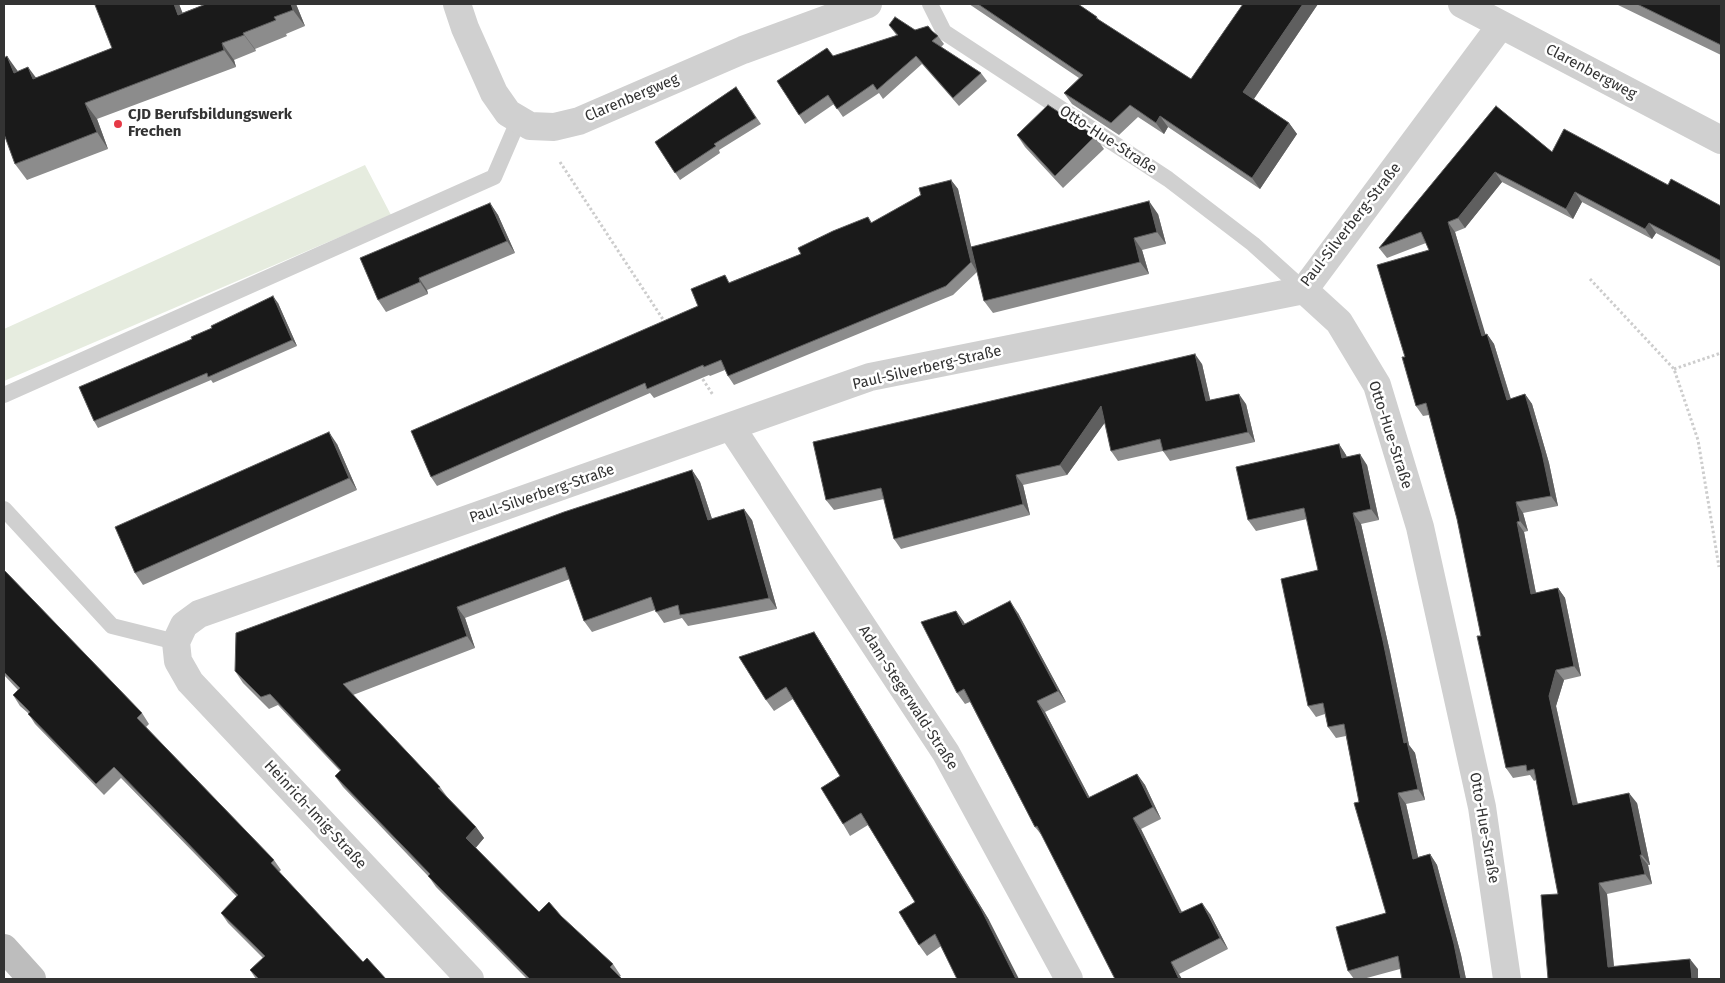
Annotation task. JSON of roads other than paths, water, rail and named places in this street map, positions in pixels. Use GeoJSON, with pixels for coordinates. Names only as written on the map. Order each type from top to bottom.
{"type":"FeatureCollection","features":[{"type":"Feature","properties":{"kind":"main road"},"geometry":{"type":"LineString","coordinates":[[4,948],[32,979]]}},
{"type":"Feature","properties":{"kind":"street","name":"Clarenbergweg"},"geometry":{"type":"LineString","coordinates":[[457,4],[465,28],[494,93],[508,113],[530,126],[554,127],[579,121],[744,50],[868,4]]}},
{"type":"Feature","properties":{"kind":"street","name":"Clarenbergweg"},"geometry":{"type":"LineString","coordinates":[[1462,4],[1721,140]]}},
{"type":"Feature","properties":{"kind":"street","name":"Paul-Silverberg-Straße"},"geometry":{"type":"LineString","coordinates":[[176,642],[184,625],[199,614],[870,377],[1304,290],[1501,24]]}},
{"type":"Feature","properties":{"kind":"street","name":"Otto-Hue-Straße"},"geometry":{"type":"LineString","coordinates":[[1304,290],[1339,322],[1376,385],[1420,527],[1482,807],[1507,979]]}},
{"type":"Feature","properties":{"kind":"street","name":"Adam-Stegerwald-Straße"},"geometry":{"type":"LineString","coordinates":[[731,427],[946,753],[1069,979]]}},
{"type":"Feature","properties":{"kind":"street","name":"Heinrich-Imig-Straße"},"geometry":{"type":"LineString","coordinates":[[176,642],[178,661],[190,682],[470,979]]}},
{"type":"Feature","properties":{"kind":"lane","name":"Otto-Hue-Straße"},"geometry":{"type":"LineString","coordinates":[[930,4],[944,32],[1168,179],[1253,244],[1304,290]]}},
{"type":"Feature","properties":{"kind":"lane"},"geometry":{"type":"LineString","coordinates":[[4,395],[494,177],[519,119]]}},
{"type":"Feature","properties":{"kind":"lane"},"geometry":{"type":"LineString","coordinates":[[4,509],[112,626],[176,642]]}},
{"type":"Feature","properties":{"kind":"place","name":"CJD Berufsbildungswerk Frechen"},"geometry":{"type":"Point","coordinates":[118,124]}}]}
